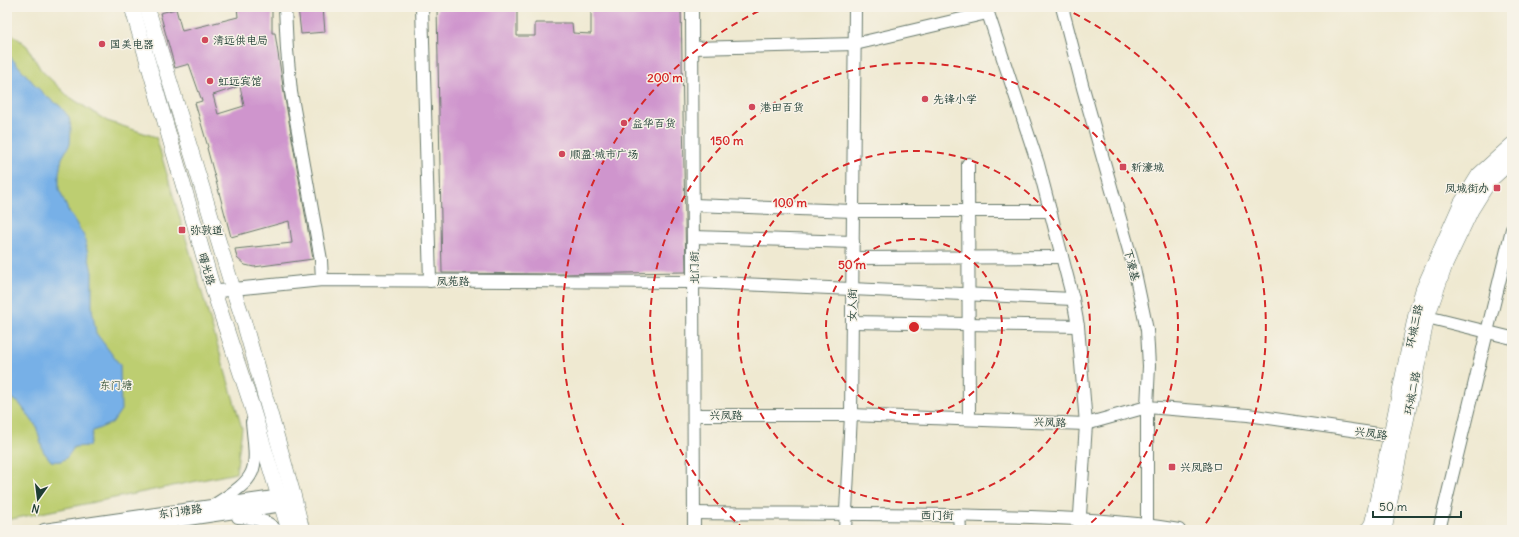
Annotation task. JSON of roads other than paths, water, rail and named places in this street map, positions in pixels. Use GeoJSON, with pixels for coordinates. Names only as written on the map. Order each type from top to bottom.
{"type":"FeatureCollection","features":[{"type":"Feature","properties":{"kind":"main road","name":"曙光路"},"geometry":{"type":"LineString","coordinates":[[132,7],[214,292],[250,401],[287,500],[302,530]]}},
{"type":"Feature","properties":{"kind":"main road","name":"曙光路"},"geometry":{"type":"LineString","coordinates":[[147,7],[232,289],[243,320],[287,500],[289,530]]}},
{"type":"Feature","properties":{"kind":"main road","name":"环城三路"},"geometry":{"type":"LineString","coordinates":[[1368,530],[1372,524],[1397,437],[1416,314],[1426,283],[1461,204],[1479,175],[1512,145]]}},
{"type":"Feature","properties":{"kind":"main road","name":"环城二路"},"geometry":{"type":"LineString","coordinates":[[1384,530],[1397,437],[1427,317],[1445,265],[1471,210],[1489,181],[1512,160]]}},
{"type":"Feature","properties":{"kind":"street"},"geometry":{"type":"LineString","coordinates":[[285,7],[291,92],[321,260],[322,280]]}},
{"type":"Feature","properties":{"kind":"street"},"geometry":{"type":"LineString","coordinates":[[422,7],[430,281]]}},
{"type":"Feature","properties":{"kind":"street","name":"北门街"},"geometry":{"type":"LineString","coordinates":[[692,7],[694,530]]}},
{"type":"Feature","properties":{"kind":"street","name":"女人街"},"geometry":{"type":"LineString","coordinates":[[846,530],[851,415],[855,7]]}},
{"type":"Feature","properties":{"kind":"street","name":"下濠基"},"geometry":{"type":"LineString","coordinates":[[1062,7],[1087,103],[1134,268],[1147,330],[1149,366],[1147,408],[1147,527]]}},
{"type":"Feature","properties":{"kind":"street"},"geometry":{"type":"LineString","coordinates":[[693,48],[855,44],[987,10],[1038,164],[1073,298],[1078,326],[1086,424],[1079,524]]}},
{"type":"Feature","properties":{"kind":"street"},"geometry":{"type":"LineString","coordinates":[[968,164],[969,420]]}},
{"type":"Feature","properties":{"kind":"street"},"geometry":{"type":"LineString","coordinates":[[693,205],[853,211],[1050,211]]}},
{"type":"Feature","properties":{"kind":"street"},"geometry":{"type":"LineString","coordinates":[[1439,530],[1512,229]]}},
{"type":"Feature","properties":{"kind":"street"},"geometry":{"type":"LineString","coordinates":[[693,237],[853,242]]}},
{"type":"Feature","properties":{"kind":"street"},"geometry":{"type":"LineString","coordinates":[[853,258],[1062,257]]}},
{"type":"Feature","properties":{"kind":"street","name":"凤苑路"},"geometry":{"type":"LineString","coordinates":[[214,292],[322,280],[694,282],[1073,298]]}},
{"type":"Feature","properties":{"kind":"street"},"geometry":{"type":"LineString","coordinates":[[1427,317],[1512,338]]}},
{"type":"Feature","properties":{"kind":"street"},"geometry":{"type":"LineString","coordinates":[[852,322],[1078,326]]}},
{"type":"Feature","properties":{"kind":"street"},"geometry":{"type":"LineString","coordinates":[[212,511],[244,485],[254,468],[255,451],[250,401]]}},
{"type":"Feature","properties":{"kind":"street","name":"兴凤路"},"geometry":{"type":"LineString","coordinates":[[694,415],[851,415],[1086,424],[1147,408],[1248,415],[1397,437]]}},
{"type":"Feature","properties":{"kind":"street","name":"东门塘路"},"geometry":{"type":"LineString","coordinates":[[44,530],[212,511],[287,500]]}},
{"type":"Feature","properties":{"kind":"street"},"geometry":{"type":"LineString","coordinates":[[212,511],[258,519],[276,530]]}},
{"type":"Feature","properties":{"kind":"street","name":"东门塘路"},"geometry":{"type":"LineString","coordinates":[[114,530],[212,511]]}},
{"type":"Feature","properties":{"kind":"street","name":"西门街"},"geometry":{"type":"LineString","coordinates":[[694,513],[959,515],[1179,530]]}},
{"type":"Feature","properties":{"kind":"street"},"geometry":{"type":"LineString","coordinates":[[959,515],[960,530]]}},
{"type":"Feature","properties":{"kind":"water","name":"东门塘"},"geometry":{"type":"Polygon","coordinates":[[[7,53],[36,86],[47,97],[60,106],[69,117],[71,129],[70,144],[62,158],[59,173],[59,189],[68,210],[84,236],[92,272],[92,309],[96,333],[120,365],[121,410],[112,423],[93,431],[89,446],[74,447],[65,459],[60,461],[51,461],[43,451],[36,426],[19,403],[7,396],[7,53]]]}},
{"type":"Feature","properties":{"kind":"place","name":"清远供电局"},"geometry":{"type":"Point","coordinates":[205,40]}},
{"type":"Feature","properties":{"kind":"place","name":"国美电器"},"geometry":{"type":"Point","coordinates":[102,44]}},
{"type":"Feature","properties":{"kind":"place","name":"虹远宾馆"},"geometry":{"type":"Point","coordinates":[210,81]}},
{"type":"Feature","properties":{"kind":"place","name":"先锋小学"},"geometry":{"type":"Point","coordinates":[925,99]}},
{"type":"Feature","properties":{"kind":"place","name":"港田百货"},"geometry":{"type":"Point","coordinates":[752,107]}},
{"type":"Feature","properties":{"kind":"place","name":"益华百货"},"geometry":{"type":"Point","coordinates":[624,123]}},
{"type":"Feature","properties":{"kind":"place","name":"顺盈·城市广场"},"geometry":{"type":"Point","coordinates":[562,154]}},
{"type":"Feature","properties":{"kind":"place","name":"新濠城"},"geometry":{"type":"Point","coordinates":[1123,167]}},
{"type":"Feature","properties":{"kind":"place","name":"凤城街办"},"geometry":{"type":"Point","coordinates":[1497,188]}},
{"type":"Feature","properties":{"kind":"place","name":"弥敦道"},"geometry":{"type":"Point","coordinates":[182,230]}},
{"type":"Feature","properties":{"kind":"place","name":"兴凤路口"},"geometry":{"type":"Point","coordinates":[1172,467]}}]}
